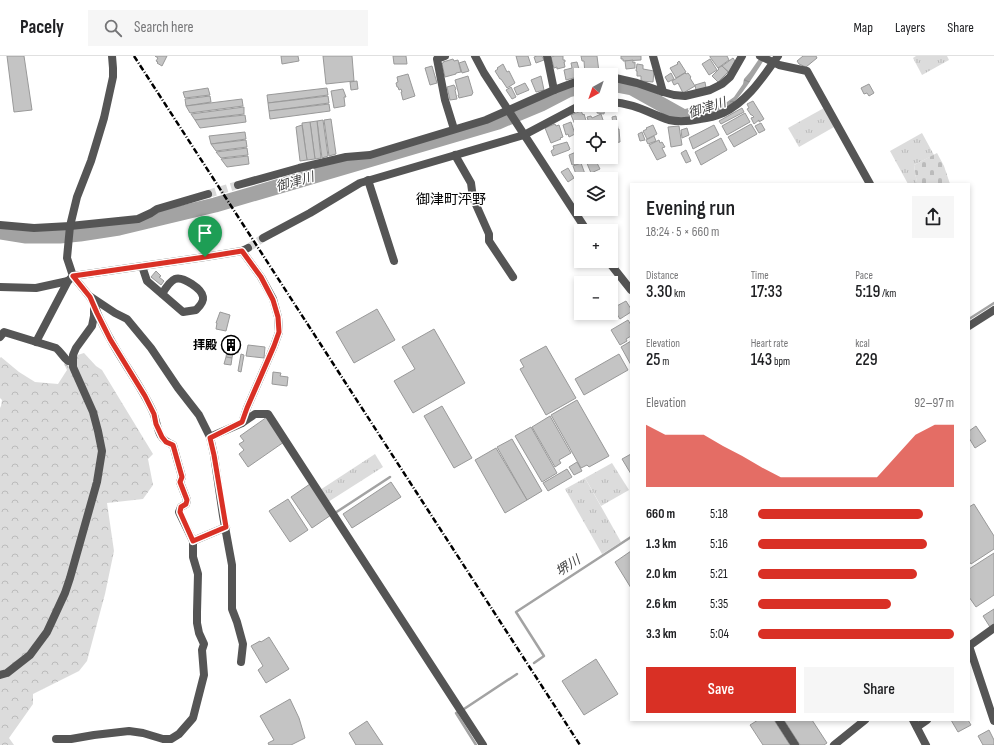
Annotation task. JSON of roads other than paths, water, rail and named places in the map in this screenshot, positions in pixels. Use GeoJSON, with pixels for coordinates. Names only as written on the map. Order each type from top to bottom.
{"type":"FeatureCollection","features":[{"type":"Feature","properties":{"kind":"street"},"geometry":{"type":"LineString","coordinates":[[36,342],[70,279],[67,252],[70,229],[77,197],[91,162],[104,118],[113,77],[112,56]]}},
{"type":"Feature","properties":{"kind":"street"},"geometry":{"type":"LineString","coordinates":[[445,56],[437,59],[445,100],[454,129]]}},
{"type":"Feature","properties":{"kind":"street"},"geometry":{"type":"LineString","coordinates":[[475,56],[508,111],[582,224]]}},
{"type":"Feature","properties":{"kind":"street"},"geometry":{"type":"LineString","coordinates":[[547,56],[554,90]]}},
{"type":"Feature","properties":{"kind":"street"},"geometry":{"type":"LineString","coordinates":[[653,56],[663,92]]}},
{"type":"Feature","properties":{"kind":"street"},"geometry":{"type":"LineString","coordinates":[[618,79],[674,95],[685,96],[710,90],[722,84],[730,77],[742,56]]}},
{"type":"Feature","properties":{"kind":"street"},"geometry":{"type":"LineString","coordinates":[[760,56],[774,60],[779,65],[807,71],[869,183]]}},
{"type":"Feature","properties":{"kind":"street"},"geometry":{"type":"LineString","coordinates":[[618,103],[643,108],[671,120],[691,121],[709,118],[723,113],[738,104],[755,87],[774,60]]}},
{"type":"Feature","properties":{"kind":"street"},"geometry":{"type":"LineString","coordinates":[[238,185],[346,157],[370,155],[486,120],[574,83]]}},
{"type":"Feature","properties":{"kind":"street"},"geometry":{"type":"LineString","coordinates":[[263,238],[310,213],[360,183],[523,134],[574,108]]}},
{"type":"Feature","properties":{"kind":"street"},"geometry":{"type":"LineString","coordinates":[[455,155],[471,183],[473,198],[490,234],[489,241],[513,277]]}},
{"type":"Feature","properties":{"kind":"street"},"geometry":{"type":"LineString","coordinates":[[368,180],[394,261]]}},
{"type":"Feature","properties":{"kind":"street"},"geometry":{"type":"LineString","coordinates":[[0,225],[70,229],[138,219],[157,209],[208,194]]}},
{"type":"Feature","properties":{"kind":"street"},"geometry":{"type":"LineString","coordinates":[[0,287],[36,288],[70,279],[245,249],[273,300],[278,317],[279,332],[242,422]]}},
{"type":"Feature","properties":{"kind":"street"},"geometry":{"type":"LineString","coordinates":[[142,266],[147,281],[162,294],[183,312],[196,310],[203,298],[201,292],[188,281],[178,279],[172,281],[162,294]]}},
{"type":"Feature","properties":{"kind":"street"},"geometry":{"type":"LineString","coordinates":[[614,268],[630,289]]}},
{"type":"Feature","properties":{"kind":"street"},"geometry":{"type":"LineString","coordinates":[[70,279],[92,301],[127,318],[151,348],[178,388],[199,415],[210,438],[232,565],[232,609],[243,644],[241,662]]}},
{"type":"Feature","properties":{"kind":"street"},"geometry":{"type":"LineString","coordinates":[[0,675],[7,673],[30,655],[47,632],[65,593],[70,578],[97,482],[102,451],[98,431],[93,412],[73,367],[72,360],[76,348],[92,326],[94,316],[92,301]]}},
{"type":"Feature","properties":{"kind":"street"},"geometry":{"type":"LineString","coordinates":[[56,739],[71,739],[130,731],[163,739],[171,739],[179,734],[193,718],[204,675],[202,650],[204,644],[199,633],[197,623],[198,574],[193,557],[193,541],[180,512],[181,507],[186,504],[187,500],[180,482],[182,477],[173,445],[166,442],[162,437],[156,424],[154,414],[145,396],[110,339],[92,301]]}},
{"type":"Feature","properties":{"kind":"street"},"geometry":{"type":"LineString","coordinates":[[970,325],[994,310]]}},
{"type":"Feature","properties":{"kind":"street"},"geometry":{"type":"LineString","coordinates":[[0,337],[4,332],[56,348],[68,361],[72,360]]}},
{"type":"Feature","properties":{"kind":"street"},"geometry":{"type":"LineString","coordinates":[[210,438],[255,414],[268,414],[483,745]]}},
{"type":"Feature","properties":{"kind":"street"},"geometry":{"type":"LineString","coordinates":[[193,541],[226,527]]}},
{"type":"Feature","properties":{"kind":"street"},"geometry":{"type":"LineString","coordinates":[[970,649],[994,628]]}},
{"type":"Feature","properties":{"kind":"street"},"geometry":{"type":"LineString","coordinates":[[970,653],[994,721]]}},
{"type":"Feature","properties":{"kind":"street"},"geometry":{"type":"LineString","coordinates":[[780,721],[795,745]]}},
{"type":"Feature","properties":{"kind":"street"},"geometry":{"type":"LineString","coordinates":[[834,745],[864,721]]}},
{"type":"Feature","properties":{"kind":"street"},"geometry":{"type":"LineString","coordinates":[[915,724],[926,745]]}},
{"type":"Feature","properties":{"kind":"water"},"geometry":{"type":"Polygon","coordinates":[[[761,56],[764,60],[745,89],[733,103],[717,111],[685,117],[727,102],[734,97],[743,84],[744,79],[761,56]]]}},
{"type":"Feature","properties":{"kind":"waterway","name":"御津川"},"geometry":{"type":"LineString","coordinates":[[618,85],[632,88],[684,117],[711,110]]}},
{"type":"Feature","properties":{"kind":"waterway","name":"御津川"},"geometry":{"type":"LineString","coordinates":[[0,232],[26,236],[60,236],[80,234],[119,228],[215,205],[498,122],[574,89]]}},
{"type":"Feature","properties":{"kind":"waterway","name":"堺川"},"geometry":{"type":"LineString","coordinates":[[970,318],[994,303]]}},
{"type":"Feature","properties":{"kind":"waterway"},"geometry":{"type":"LineString","coordinates":[[335,513],[390,477]]}},
{"type":"Feature","properties":{"kind":"waterway","name":"堺川"},"geometry":{"type":"LineString","coordinates":[[534,663],[544,656],[516,612],[630,538]]}},
{"type":"Feature","properties":{"kind":"waterway"},"geometry":{"type":"LineString","coordinates":[[464,709],[517,674]]}},
{"type":"Feature","properties":{"kind":"waterway"},"geometry":{"type":"LineString","coordinates":[[458,712],[456,713],[476,745]]}},
{"type":"Feature","properties":{"kind":"tunnel"},"geometry":{"type":"LineString","coordinates":[[208,194],[238,185]]}},
{"type":"Feature","properties":{"kind":"tunnel"},"geometry":{"type":"LineString","coordinates":[[248,248],[263,238]]}},
{"type":"Feature","properties":{"kind":"railway"},"geometry":{"type":"LineString","coordinates":[[134,56],[580,745]]}},
{"type":"Feature","properties":{"kind":"place","name":"拝殿"},"geometry":{"type":"Point","coordinates":[231,345]}},
{"type":"Feature","properties":{"kind":"district","name":"御津町泙野"},"geometry":{"type":"Point","coordinates":[451,199]}}]}
